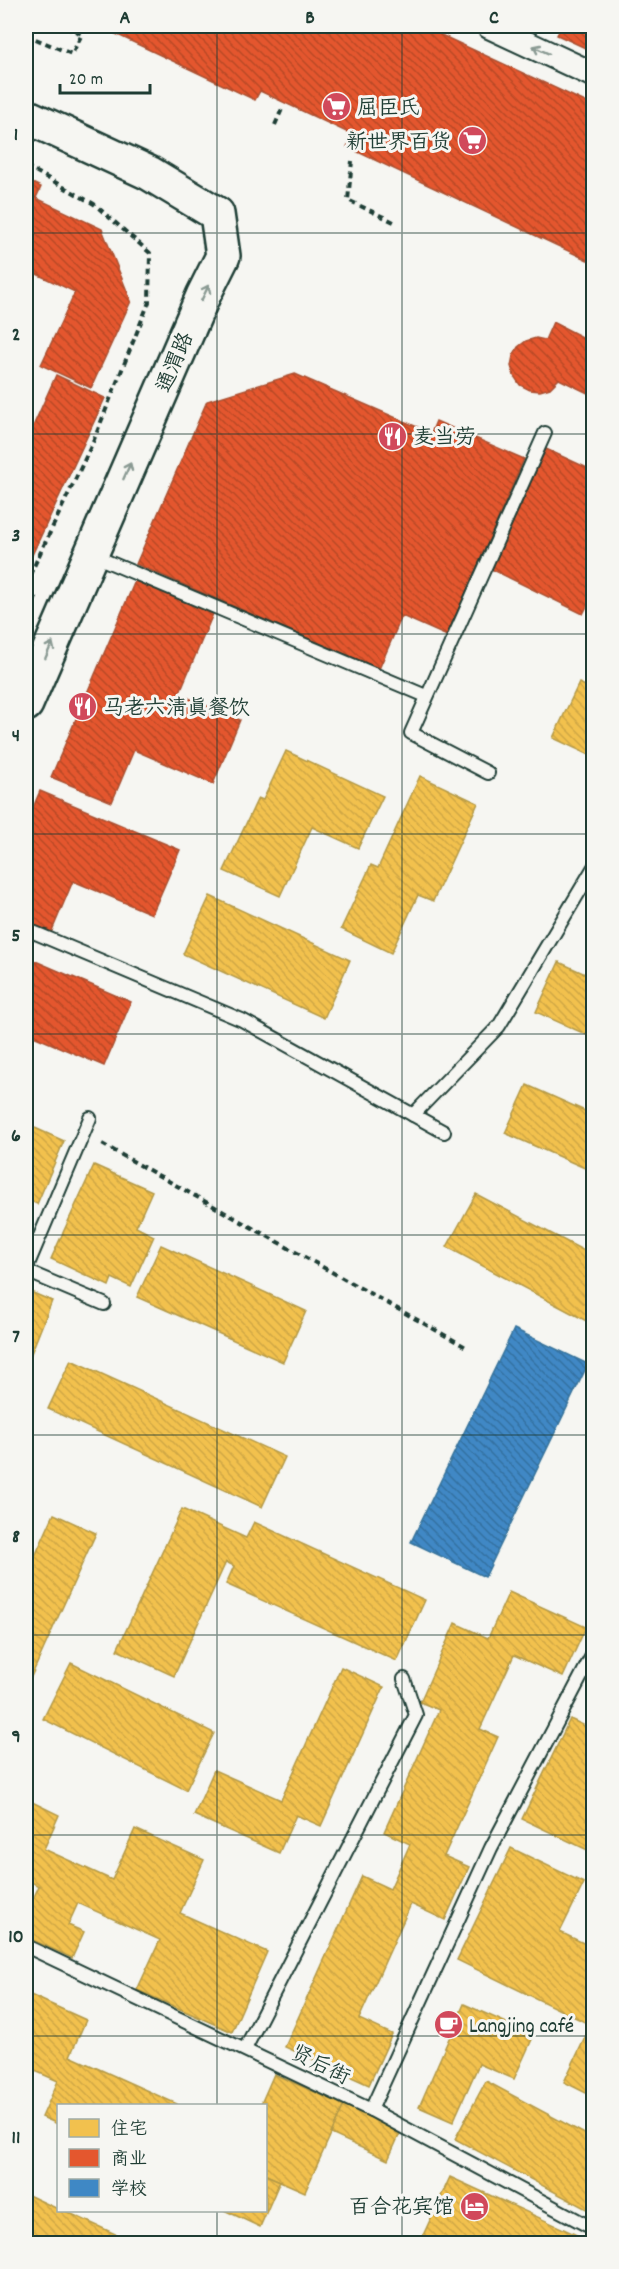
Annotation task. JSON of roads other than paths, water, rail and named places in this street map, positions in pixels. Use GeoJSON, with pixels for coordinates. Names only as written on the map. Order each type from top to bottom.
{"type":"FeatureCollection","features":[{"type":"Feature","properties":{"kind":"street"},"geometry":{"type":"LineString","coordinates":[[489,26],[594,75]]}},
{"type":"Feature","properties":{"kind":"street","name":"通渭路"},"geometry":{"type":"LineString","coordinates":[[26,116],[149,173],[217,214],[222,256],[26,704]]}},
{"type":"Feature","properties":{"kind":"lane"},"geometry":{"type":"LineString","coordinates":[[488,773],[411,733],[545,433]]}},
{"type":"Feature","properties":{"kind":"lane"},"geometry":{"type":"LineString","coordinates":[[91,555],[426,696]]}},
{"type":"Feature","properties":{"kind":"lane"},"geometry":{"type":"LineString","coordinates":[[413,1115],[499,1026],[594,867]]}},
{"type":"Feature","properties":{"kind":"lane"},"geometry":{"type":"LineString","coordinates":[[26,929],[242,1020],[444,1132]]}},
{"type":"Feature","properties":{"kind":"lane"},"geometry":{"type":"LineString","coordinates":[[90,1118],[26,1270],[104,1304]]}},
{"type":"Feature","properties":{"kind":"lane"},"geometry":{"type":"LineString","coordinates":[[371,2110],[491,1848],[594,1652]]}},
{"type":"Feature","properties":{"kind":"lane"},"geometry":{"type":"LineString","coordinates":[[245,2049],[416,1715],[404,1679]]}},
{"type":"Feature","properties":{"kind":"lane","name":"贤后街"},"geometry":{"type":"LineString","coordinates":[[26,1946],[371,2110],[594,2229]]}},
{"type":"Feature","properties":{"kind":"place","name":"屈臣氏"},"geometry":{"type":"Point","coordinates":[336,107]}},
{"type":"Feature","properties":{"kind":"place","name":"新世界百货"},"geometry":{"type":"Point","coordinates":[472,141]}},
{"type":"Feature","properties":{"kind":"place","name":"麦当劳"},"geometry":{"type":"Point","coordinates":[392,436]}},
{"type":"Feature","properties":{"kind":"place","name":"马老六清真餐饮"},"geometry":{"type":"Point","coordinates":[82,707]}},
{"type":"Feature","properties":{"kind":"place","name":"Langjing café"},"geometry":{"type":"Point","coordinates":[448,2025]}},
{"type":"Feature","properties":{"kind":"place","name":"百合花宾馆"},"geometry":{"type":"Point","coordinates":[475,2206]}}]}
